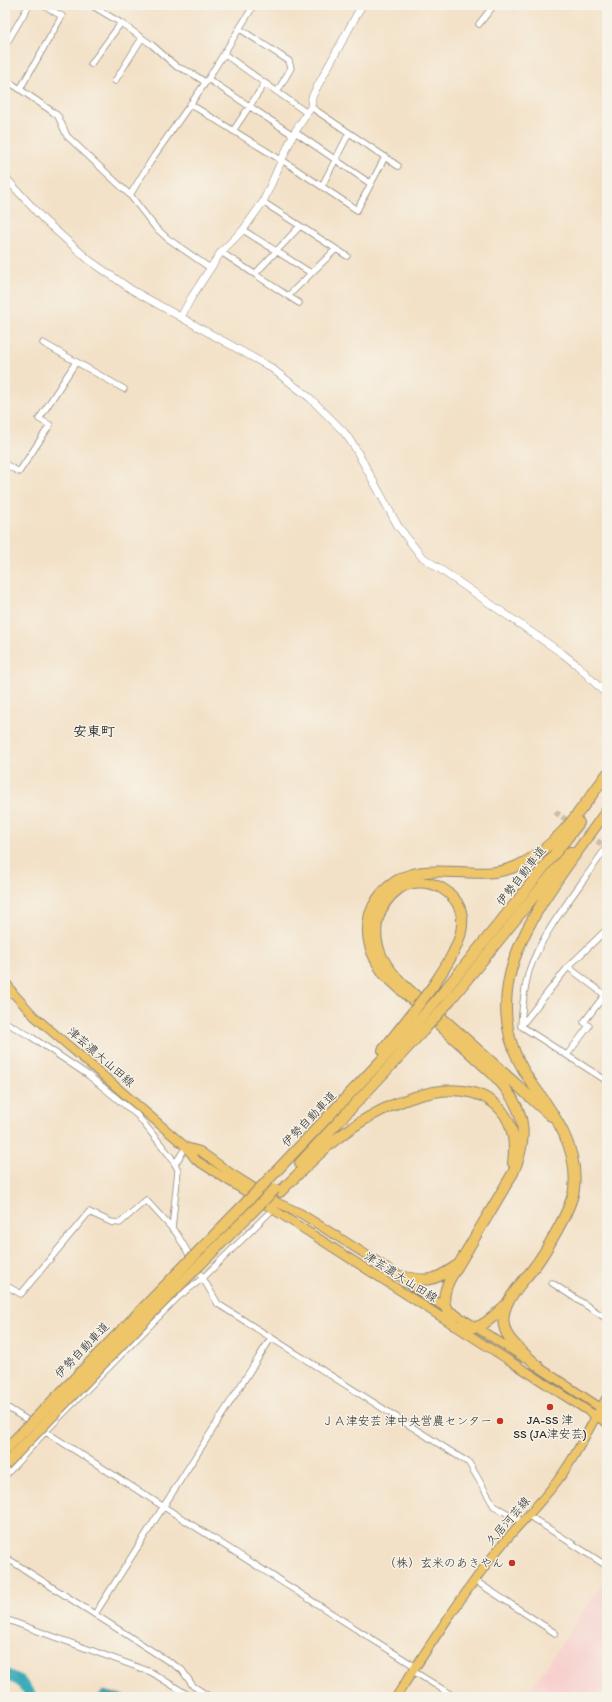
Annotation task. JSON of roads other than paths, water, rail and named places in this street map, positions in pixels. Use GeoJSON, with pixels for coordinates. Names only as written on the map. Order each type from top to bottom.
{"type":"FeatureCollection","features":[{"type":"Feature","properties":{"kind":"highway"},"geometry":{"type":"LineString","coordinates":[[507,1304],[486,1323],[476,1328],[454,1325],[445,1307],[443,1298],[445,1288],[458,1264],[513,1173],[522,1150],[523,1130],[520,1115],[512,1096],[493,1074],[384,974],[369,946],[368,931],[370,916],[372,909],[381,894],[396,880],[408,874],[432,871],[489,874],[509,869],[527,861],[544,849],[563,832],[607,774]]}},
{"type":"Feature","properties":{"kind":"highway","name":"伊勢自動車道"},"geometry":{"type":"LineString","coordinates":[[5,1450],[265,1183],[338,1106],[412,1021],[440,996],[552,858],[607,784]]}},
{"type":"Feature","properties":{"kind":"highway","name":"伊勢自動車道"},"geometry":{"type":"LineString","coordinates":[[5,1466],[181,1284],[278,1191],[447,1004],[570,852],[607,802]]}},
{"type":"Feature","properties":{"kind":"highway"},"geometry":{"type":"LineString","coordinates":[[538,1366],[507,1335],[504,1323],[507,1304],[515,1290],[533,1270],[570,1207],[573,1198],[575,1179],[572,1158],[565,1136],[557,1120],[528,1077],[512,1044],[507,1009],[509,976],[516,952],[536,912],[607,810]]}},
{"type":"Feature","properties":{"kind":"highway"},"geometry":{"type":"LineString","coordinates":[[412,1021],[433,986],[457,947],[461,934],[462,918],[457,904],[445,890],[426,883],[412,883],[401,887],[390,895],[379,914],[376,939],[386,965],[418,997],[537,1105],[557,1120]]}},
{"type":"Feature","properties":{"kind":"highway"},"geometry":{"type":"LineString","coordinates":[[278,1191],[336,1139],[367,1119],[383,1110],[414,1097],[450,1090],[462,1090],[478,1094],[494,1103],[502,1111],[510,1124],[513,1134],[513,1173]]}},
{"type":"Feature","properties":{"kind":"highway"},"geometry":{"type":"LineString","coordinates":[[400,1276],[419,1280],[429,1280],[443,1274],[458,1264]]}},
{"type":"Feature","properties":{"kind":"main road","name":"津芸濃大山田線"},"geometry":{"type":"LineString","coordinates":[[5,981],[9,994],[186,1147],[196,1160],[607,1423]]}},
{"type":"Feature","properties":{"kind":"main road","name":"津芸濃大山田線"},"geometry":{"type":"LineString","coordinates":[[186,1147],[200,1152],[278,1203],[300,1213],[400,1276],[413,1287],[538,1366],[604,1410]]}},
{"type":"Feature","properties":{"kind":"main road","name":"久居河芸線"},"geometry":{"type":"LineString","coordinates":[[396,1697],[474,1580],[498,1550],[529,1516],[563,1473],[597,1417],[604,1410],[607,1397]]}},
{"type":"Feature","properties":{"kind":"street"},"geometry":{"type":"LineString","coordinates":[[5,46],[29,5]]}},
{"type":"Feature","properties":{"kind":"street"},"geometry":{"type":"LineString","coordinates":[[20,89],[62,16],[42,5]]}},
{"type":"Feature","properties":{"kind":"street"},"geometry":{"type":"LineString","coordinates":[[91,5],[142,38],[177,67],[206,80],[336,160],[371,184]]}},
{"type":"Feature","properties":{"kind":"street"},"geometry":{"type":"LineString","coordinates":[[130,195],[154,156],[224,54],[254,5]]}},
{"type":"Feature","properties":{"kind":"street"},"geometry":{"type":"LineString","coordinates":[[181,317],[191,298],[221,252],[243,230],[262,202],[294,134],[309,110],[312,97],[317,87],[362,5]]}},
{"type":"Feature","properties":{"kind":"street"},"geometry":{"type":"LineString","coordinates":[[479,24],[494,5]]}},
{"type":"Feature","properties":{"kind":"street"},"geometry":{"type":"LineString","coordinates":[[91,64],[121,23]]}},
{"type":"Feature","properties":{"kind":"street"},"geometry":{"type":"LineString","coordinates":[[240,28],[289,61],[291,68],[277,92]]}},
{"type":"Feature","properties":{"kind":"street"},"geometry":{"type":"LineString","coordinates":[[115,81],[142,38]]}},
{"type":"Feature","properties":{"kind":"street"},"geometry":{"type":"LineString","coordinates":[[224,54],[277,92],[349,132],[398,166]]}},
{"type":"Feature","properties":{"kind":"street"},"geometry":{"type":"LineString","coordinates":[[5,79],[54,112],[58,116],[67,136],[130,195],[155,227],[167,238],[210,268]]}},
{"type":"Feature","properties":{"kind":"street"},"geometry":{"type":"LineString","coordinates":[[233,131],[265,83]]}},
{"type":"Feature","properties":{"kind":"street"},"geometry":{"type":"LineString","coordinates":[[190,104],[322,186],[357,210],[385,157]]}},
{"type":"Feature","properties":{"kind":"street"},"geometry":{"type":"LineString","coordinates":[[322,186],[349,132]]}},
{"type":"Feature","properties":{"kind":"street"},"geometry":{"type":"LineString","coordinates":[[5,177],[44,220],[89,260],[132,290],[270,367],[310,398],[344,432],[354,446],[398,526],[421,556],[563,654],[577,665],[607,695]]}},
{"type":"Feature","properties":{"kind":"street"},"geometry":{"type":"LineString","coordinates":[[262,202],[347,256]]}},
{"type":"Feature","properties":{"kind":"street"},"geometry":{"type":"LineString","coordinates":[[255,274],[300,226]]}},
{"type":"Feature","properties":{"kind":"street"},"geometry":{"type":"LineString","coordinates":[[243,230],[311,273]]}},
{"type":"Feature","properties":{"kind":"street"},"geometry":{"type":"LineString","coordinates":[[288,296],[336,249]]}},
{"type":"Feature","properties":{"kind":"street"},"geometry":{"type":"LineString","coordinates":[[221,252],[299,303]]}},
{"type":"Feature","properties":{"kind":"street"},"geometry":{"type":"LineString","coordinates":[[43,343],[124,389]]}},
{"type":"Feature","properties":{"kind":"street"},"geometry":{"type":"LineString","coordinates":[[5,464],[19,472],[50,425],[39,419],[76,362]]}},
{"type":"Feature","properties":{"kind":"street"},"geometry":{"type":"LineString","coordinates":[[521,1026],[525,990],[536,954],[607,846]]}},
{"type":"Feature","properties":{"kind":"street"},"geometry":{"type":"LineString","coordinates":[[521,1026],[568,967],[607,929]]}},
{"type":"Feature","properties":{"kind":"street"},"geometry":{"type":"LineString","coordinates":[[567,1055],[589,1026],[584,1022],[606,994],[568,967]]}},
{"type":"Feature","properties":{"kind":"street"},"geometry":{"type":"LineString","coordinates":[[5,1022],[30,1036],[88,1074],[137,1115],[171,1157],[178,1170],[172,1229]]}},
{"type":"Feature","properties":{"kind":"street"},"geometry":{"type":"LineString","coordinates":[[521,1026],[607,1081]]}},
{"type":"Feature","properties":{"kind":"street"},"geometry":{"type":"LineString","coordinates":[[88,1074],[94,1067]]}},
{"type":"Feature","properties":{"kind":"street"},"geometry":{"type":"LineString","coordinates":[[175,1164],[186,1147]]}},
{"type":"Feature","properties":{"kind":"street"},"geometry":{"type":"LineString","coordinates":[[5,1285],[21,1294],[89,1212],[111,1222],[120,1223],[146,1200],[172,1229],[186,1248],[218,1304],[469,1463],[494,1506],[523,1522]]}},
{"type":"Feature","properties":{"kind":"street"},"geometry":{"type":"LineString","coordinates":[[5,1476],[46,1431],[178,1297],[203,1278],[272,1210]]}},
{"type":"Feature","properties":{"kind":"street"},"geometry":{"type":"LineString","coordinates":[[552,1283],[607,1319]]}},
{"type":"Feature","properties":{"kind":"street"},"geometry":{"type":"LineString","coordinates":[[95,1614],[271,1338]]}},
{"type":"Feature","properties":{"kind":"street"},"geometry":{"type":"LineString","coordinates":[[5,1406],[163,1506],[415,1669],[455,1697]]}},
{"type":"Feature","properties":{"kind":"street"},"geometry":{"type":"LineString","coordinates":[[529,1516],[607,1566]]}},
{"type":"Feature","properties":{"kind":"street"},"geometry":{"type":"LineString","coordinates":[[5,1557],[182,1670],[193,1686],[210,1697]]}},
{"type":"Feature","properties":{"kind":"street"},"geometry":{"type":"LineString","coordinates":[[474,1580],[556,1633]]}},
{"type":"Feature","properties":{"kind":"street"},"geometry":{"type":"LineString","coordinates":[[5,1619],[151,1672],[191,1697]]}},
{"type":"Feature","properties":{"kind":"water"},"geometry":{"type":"Polygon","coordinates":[[[103,1691],[129,1697],[96,1697],[103,1691]]]}},
{"type":"Feature","properties":{"kind":"waterway"},"geometry":{"type":"LineString","coordinates":[[5,1674],[20,1681],[32,1697]]}},
{"type":"Feature","properties":{"kind":"tunnel"},"geometry":{"type":"LineString","coordinates":[[555,812],[606,847]]}},
{"type":"Feature","properties":{"kind":"place","name":"JA-SS 津 SS (JA津安芸)"},"geometry":{"type":"Point","coordinates":[550,1407]}},
{"type":"Feature","properties":{"kind":"place","name":"ＪＡ津安芸 津中央営農センター"},"geometry":{"type":"Point","coordinates":[500,1421]}},
{"type":"Feature","properties":{"kind":"place","name":"（株）玄米のあきやん"},"geometry":{"type":"Point","coordinates":[512,1563]}},
{"type":"Feature","properties":{"kind":"district","name":"安東町"},"geometry":{"type":"Point","coordinates":[94,731]}}]}
